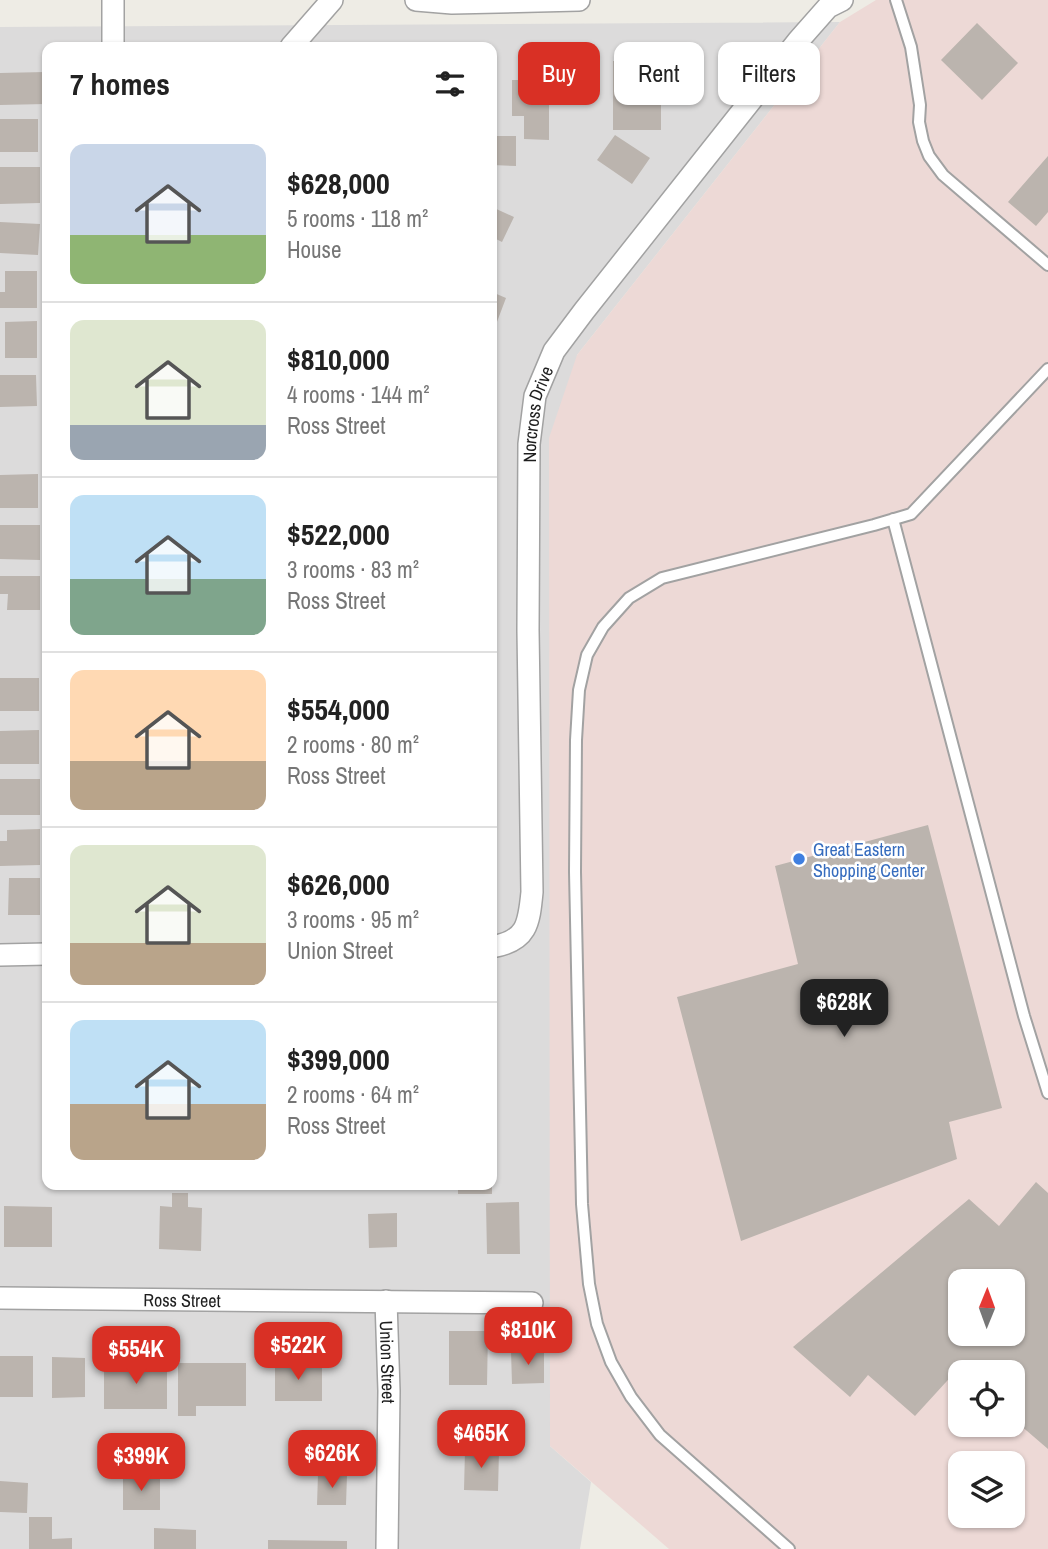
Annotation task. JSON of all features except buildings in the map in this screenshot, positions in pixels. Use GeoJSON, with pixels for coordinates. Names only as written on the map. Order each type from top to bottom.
{"type":"FeatureCollection","features":[{"type":"Feature","properties":{"kind":"street"},"geometry":{"type":"LineString","coordinates":[[113,0],[113,42]]}},
{"type":"Feature","properties":{"kind":"street"},"geometry":{"type":"LineString","coordinates":[[295,42],[332,0]]}},
{"type":"Feature","properties":{"kind":"street"},"geometry":{"type":"LineString","coordinates":[[416,0],[452,3],[579,0]]}},
{"type":"Feature","properties":{"kind":"street","name":"Norcross Drive"},"geometry":{"type":"LineString","coordinates":[[497,946],[510,943],[523,933],[530,918],[529,444],[535,396],[554,351],[584,311],[798,41],[828,7],[842,0]]}},
{"type":"Feature","properties":{"kind":"street"},"geometry":{"type":"LineString","coordinates":[[0,955],[42,954]]}},
{"type":"Feature","properties":{"kind":"street","name":"Ross Street"},"geometry":{"type":"LineString","coordinates":[[0,1298],[532,1303]]}},
{"type":"Feature","properties":{"kind":"street","name":"Union Street"},"geometry":{"type":"LineString","coordinates":[[386,1301],[389,1391],[387,1549]]}},
{"type":"Feature","properties":{"kind":"lane"},"geometry":{"type":"LineString","coordinates":[[896,0],[911,47],[920,105],[919,122],[929,156],[943,175],[1048,265]]}},
{"type":"Feature","properties":{"kind":"lane"},"geometry":{"type":"LineString","coordinates":[[789,1549],[660,1435],[631,1397],[611,1362],[597,1324],[589,1284],[582,1204],[575,872],[579,690],[587,655],[603,627],[629,598],[663,578],[911,514],[1048,369]]}},
{"type":"Feature","properties":{"kind":"lane"},"geometry":{"type":"LineString","coordinates":[[893,519],[1024,1016],[1044,1062],[1048,1093]]}},
{"type":"Feature","properties":{"kind":"shaded area","name":"Great Eastern Shopping Center"},"geometry":{"type":"Polygon","coordinates":[[[876,0],[1048,0],[1048,1549],[669,1549],[550,1446],[549,438],[577,355],[774,105],[820,105],[820,47],[840,22],[876,0]]]}},
{"type":"Feature","properties":{"kind":"shaded area"},"geometry":{"type":"Polygon","coordinates":[[[840,22],[820,47],[820,42],[718,42],[718,105],[774,105],[577,355],[550,1446],[591,1482],[580,1549],[0,1549],[0,27],[840,22]]]}},
{"type":"Feature","properties":{"kind":"place","name":"Great Eastern Shopping Center"},"geometry":{"type":"Point","coordinates":[799,859]}}]}
